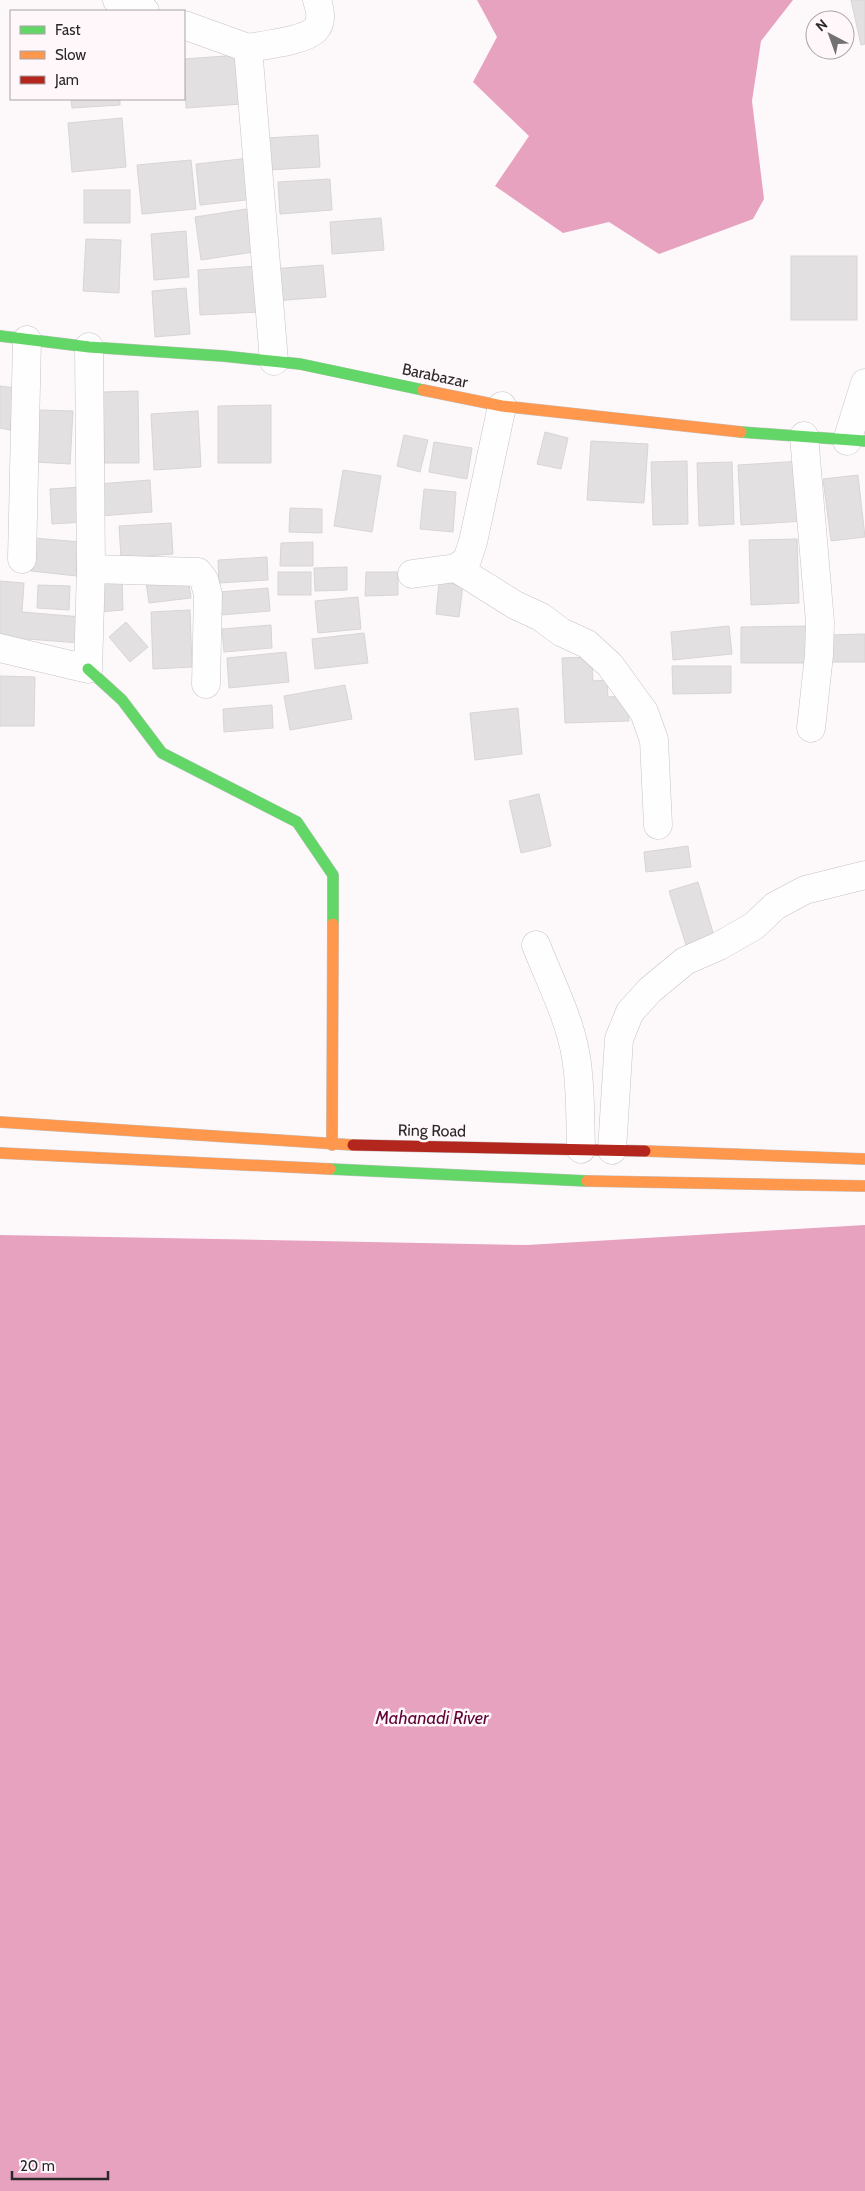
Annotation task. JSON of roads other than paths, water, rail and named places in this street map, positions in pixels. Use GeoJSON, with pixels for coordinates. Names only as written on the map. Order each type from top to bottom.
{"type":"FeatureCollection","features":[{"type":"Feature","properties":{"kind":"street"},"geometry":{"type":"LineString","coordinates":[[117,0],[142,10]]}},
{"type":"Feature","properties":{"kind":"street"},"geometry":{"type":"LineString","coordinates":[[185,25],[248,48],[298,38],[315,30],[320,21],[317,0]]}},
{"type":"Feature","properties":{"kind":"street"},"geometry":{"type":"LineString","coordinates":[[248,48],[274,360]]}},
{"type":"Feature","properties":{"kind":"street","name":"Barabazar"},"geometry":{"type":"LineString","coordinates":[[0,336],[89,347],[274,360],[502,406],[714,430],[856,441]]}},
{"type":"Feature","properties":{"kind":"street"},"geometry":{"type":"LineString","coordinates":[[22,559],[27,340]]}},
{"type":"Feature","properties":{"kind":"street"},"geometry":{"type":"LineString","coordinates":[[88,669],[91,569],[89,347]]}},
{"type":"Feature","properties":{"kind":"street"},"geometry":{"type":"LineString","coordinates":[[856,441],[865,383]]}},
{"type":"Feature","properties":{"kind":"street"},"geometry":{"type":"LineString","coordinates":[[412,574],[456,568],[466,560],[473,542],[502,406]]}},
{"type":"Feature","properties":{"kind":"street"},"geometry":{"type":"LineString","coordinates":[[804,436],[820,622],[819,655],[811,728]]}},
{"type":"Feature","properties":{"kind":"street"},"geometry":{"type":"LineString","coordinates":[[456,568],[515,605],[541,617],[561,632],[587,644],[610,665],[644,712],[654,740],[658,826]]}},
{"type":"Feature","properties":{"kind":"street"},"geometry":{"type":"LineString","coordinates":[[91,569],[198,572],[204,580],[208,594],[206,684]]}},
{"type":"Feature","properties":{"kind":"street"},"geometry":{"type":"LineString","coordinates":[[0,648],[88,669],[122,700],[162,754],[297,822],[332,875],[332,1145]]}},
{"type":"Feature","properties":{"kind":"street"},"geometry":{"type":"LineString","coordinates":[[612,1150],[619,1038],[630,1012],[650,990],[685,961],[719,946],[754,926],[775,906],[805,890],[865,875]]}},
{"type":"Feature","properties":{"kind":"street"},"geometry":{"type":"LineString","coordinates":[[536,945],[569,1030],[576,1056],[580,1085],[581,1149]]}},
{"type":"Feature","properties":{"kind":"street","name":"Ring Road"},"geometry":{"type":"LineString","coordinates":[[0,1122],[332,1145],[581,1149],[865,1159]]}},
{"type":"Feature","properties":{"kind":"street"},"geometry":{"type":"LineString","coordinates":[[0,1153],[541,1180],[865,1186]]}},
{"type":"Feature","properties":{"kind":"water"},"geometry":{"type":"Polygon","coordinates":[[[477,0],[793,0],[761,41],[752,101],[764,199],[753,219],[659,254],[609,222],[563,233],[495,186],[529,136],[473,82],[497,37],[477,0]]]}},
{"type":"Feature","properties":{"kind":"water","name":"Mahanadi River"},"geometry":{"type":"Polygon","coordinates":[[[865,1225],[865,2191],[0,2191],[0,1235],[527,1245],[865,1225]]]}}]}
